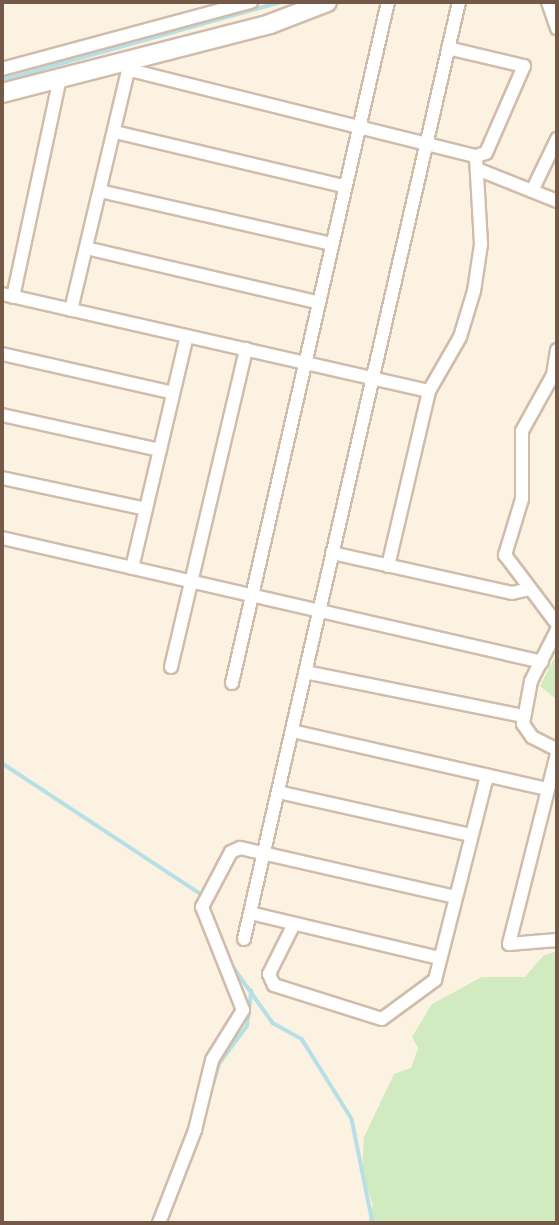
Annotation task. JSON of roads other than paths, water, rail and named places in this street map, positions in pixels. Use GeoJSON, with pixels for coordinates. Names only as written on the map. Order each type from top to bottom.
{"type":"FeatureCollection","features":[{"type":"Feature","properties":{"kind":"street"},"geometry":{"type":"LineString","coordinates":[[2,69],[251,2]]}},
{"type":"Feature","properties":{"kind":"street"},"geometry":{"type":"LineString","coordinates":[[2,93],[130,67],[327,2]]}},
{"type":"Feature","properties":{"kind":"street"},"geometry":{"type":"LineString","coordinates":[[232,683],[357,125],[388,2]]}},
{"type":"Feature","properties":{"kind":"street"},"geometry":{"type":"LineString","coordinates":[[244,939],[459,2]]}},
{"type":"Feature","properties":{"kind":"street"},"geometry":{"type":"LineString","coordinates":[[548,2],[557,28]]}},
{"type":"Feature","properties":{"kind":"street"},"geometry":{"type":"LineString","coordinates":[[388,566],[429,391],[460,337],[474,291],[481,244],[477,163],[486,153],[524,66],[449,48]]}},
{"type":"Feature","properties":{"kind":"street"},"geometry":{"type":"LineString","coordinates":[[130,67],[426,145],[477,163],[557,201]]}},
{"type":"Feature","properties":{"kind":"street"},"geometry":{"type":"LineString","coordinates":[[71,310],[130,67]]}},
{"type":"Feature","properties":{"kind":"street"},"geometry":{"type":"LineString","coordinates":[[59,82],[7,295],[429,391]]}},
{"type":"Feature","properties":{"kind":"street"},"geometry":{"type":"LineString","coordinates":[[115,132],[344,186]]}},
{"type":"Feature","properties":{"kind":"street"},"geometry":{"type":"LineString","coordinates":[[532,191],[557,139]]}},
{"type":"Feature","properties":{"kind":"street"},"geometry":{"type":"LineString","coordinates":[[100,191],[331,244]]}},
{"type":"Feature","properties":{"kind":"street"},"geometry":{"type":"LineString","coordinates":[[86,248],[317,302]]}},
{"type":"Feature","properties":{"kind":"street"},"geometry":{"type":"LineString","coordinates":[[132,568],[187,335]]}},
{"type":"Feature","properties":{"kind":"street"},"geometry":{"type":"LineString","coordinates":[[171,667],[246,349]]}},
{"type":"Feature","properties":{"kind":"street"},"geometry":{"type":"LineString","coordinates":[[557,350],[553,375],[522,431],[522,499],[506,546],[508,563],[557,624]]}},
{"type":"Feature","properties":{"kind":"street"},"geometry":{"type":"LineString","coordinates":[[2,354],[173,393]]}},
{"type":"Feature","properties":{"kind":"street"},"geometry":{"type":"LineString","coordinates":[[2,415],[160,450]]}},
{"type":"Feature","properties":{"kind":"street"},"geometry":{"type":"LineString","coordinates":[[2,478],[146,509]]}},
{"type":"Feature","properties":{"kind":"street"},"geometry":{"type":"LineString","coordinates":[[2,538],[542,662]]}},
{"type":"Feature","properties":{"kind":"street"},"geometry":{"type":"LineString","coordinates":[[332,553],[512,593],[529,589]]}},
{"type":"Feature","properties":{"kind":"street"},"geometry":{"type":"LineString","coordinates":[[557,631],[542,662],[523,716],[531,737],[557,752],[509,944],[557,940]]}},
{"type":"Feature","properties":{"kind":"street"},"geometry":{"type":"LineString","coordinates":[[305,672],[523,716]]}},
{"type":"Feature","properties":{"kind":"street"},"geometry":{"type":"LineString","coordinates":[[292,731],[548,789]]}},
{"type":"Feature","properties":{"kind":"street"},"geometry":{"type":"LineString","coordinates":[[294,924],[269,974],[274,985],[382,1019],[435,980],[487,776]]}},
{"type":"Feature","properties":{"kind":"street"},"geometry":{"type":"LineString","coordinates":[[278,792],[471,835]]}},
{"type":"Feature","properties":{"kind":"street"},"geometry":{"type":"LineString","coordinates":[[159,1223],[195,1130],[212,1060],[243,1010],[242,995],[210,938],[206,897],[232,852],[264,853],[455,897]]}},
{"type":"Feature","properties":{"kind":"street"},"geometry":{"type":"LineString","coordinates":[[250,913],[439,958]]}},
{"type":"Feature","properties":{"kind":"waterway"},"geometry":{"type":"LineString","coordinates":[[2,80],[282,2]]}},
{"type":"Feature","properties":{"kind":"waterway"},"geometry":{"type":"LineString","coordinates":[[2,763],[204,896]]}},
{"type":"Feature","properties":{"kind":"waterway"},"geometry":{"type":"LineString","coordinates":[[229,961],[273,1023],[302,1039],[352,1119],[373,1223]]}},
{"type":"Feature","properties":{"kind":"waterway"},"geometry":{"type":"LineString","coordinates":[[209,1097],[219,1064],[247,1026],[251,991]]}}]}
